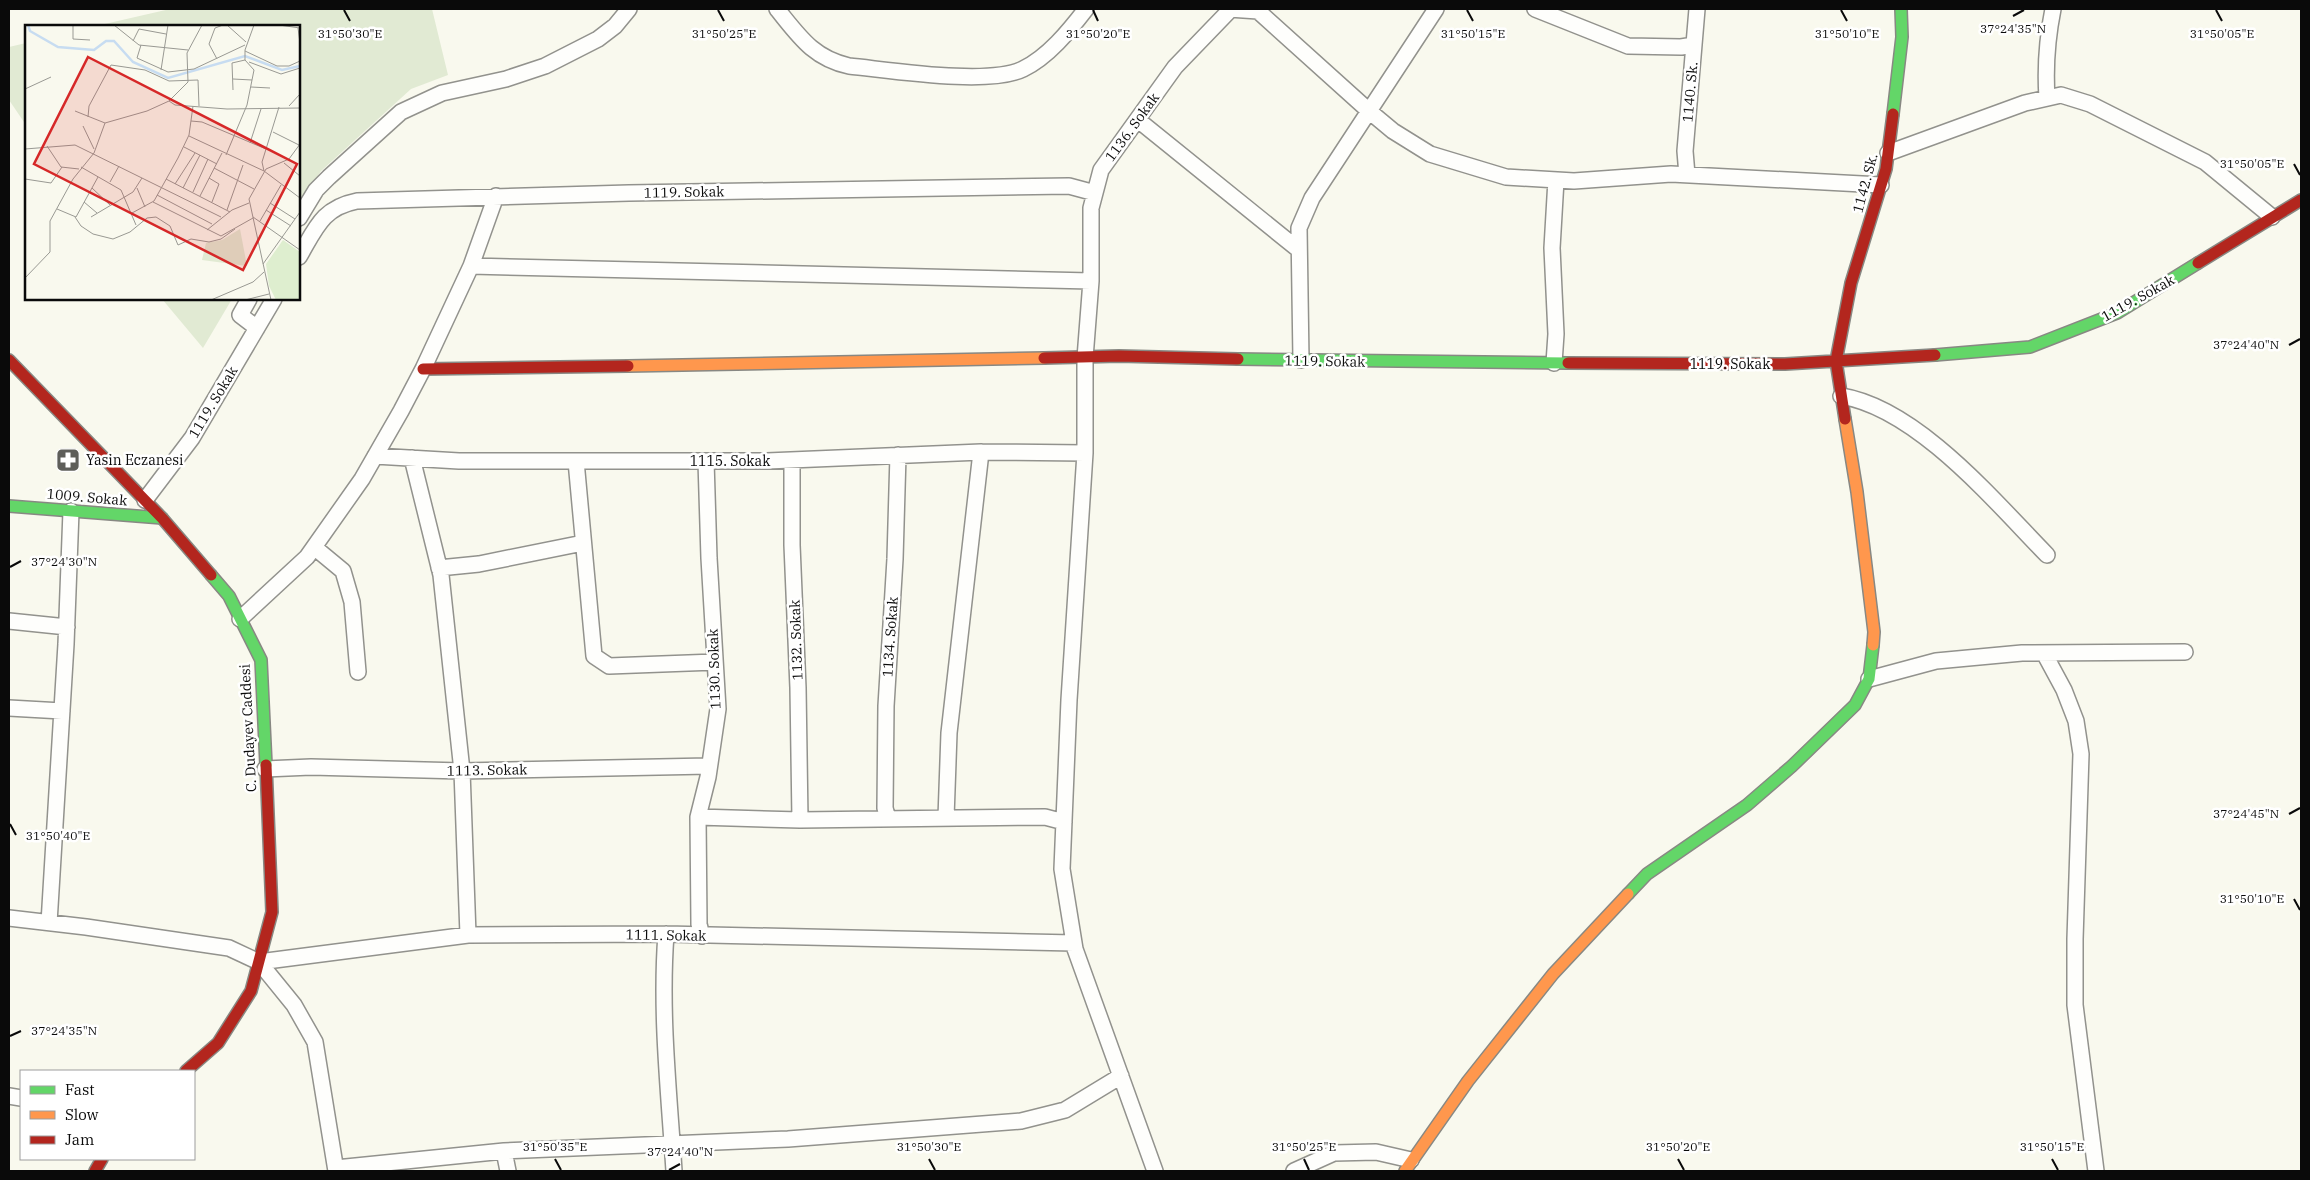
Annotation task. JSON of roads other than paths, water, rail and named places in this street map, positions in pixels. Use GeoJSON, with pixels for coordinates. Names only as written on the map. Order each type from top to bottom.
{"type":"FeatureCollection","features":[{"type":"Feature","properties":{"kind":"street"},"geometry":{"type":"LineString","coordinates":[[300,217],[322,184],[401,112],[442,93],[506,79],[545,66],[598,39],[615,26],[629,9]]}},
{"type":"Feature","properties":{"kind":"street"},"geometry":{"type":"LineString","coordinates":[[776,9],[812,51],[832,62],[849,66],[970,77],[998,76],[1027,67],[1038,60],[1072,27],[1086,9]]}},
{"type":"Feature","properties":{"kind":"street"},"geometry":{"type":"LineString","coordinates":[[1301,360],[1299,228],[1312,198],[1436,9]]}},
{"type":"Feature","properties":{"kind":"street"},"geometry":{"type":"LineString","coordinates":[[1535,9],[1628,46],[1681,48],[1694,45]]}},
{"type":"Feature","properties":{"kind":"street","name":"1140. Sk."},"geometry":{"type":"LineString","coordinates":[[1688,175],[1685,151],[1697,9]]}},
{"type":"Feature","properties":{"kind":"street","name":"1142. Sk."},"geometry":{"type":"LineString","coordinates":[[1869,679],[1874,632],[1857,492],[1836,361],[1851,284],[1881,186],[1888,153],[1902,37],[1902,9]]}},
{"type":"Feature","properties":{"kind":"street"},"geometry":{"type":"LineString","coordinates":[[2047,98],[2046,59],[2053,9]]}},
{"type":"Feature","properties":{"kind":"street"},"geometry":{"type":"LineString","coordinates":[[1230,10],[1258,11],[1393,131],[1430,154],[1506,177],[1574,181],[1671,174],[1881,186]]}},
{"type":"Feature","properties":{"kind":"street","name":"1136. Sokak"},"geometry":{"type":"LineString","coordinates":[[1155,1171],[1074,943],[1062,869],[1069,700],[1085,453],[1085,358],[1091,282],[1091,208],[1101,170],[1175,67],[1230,10]]}},
{"type":"Feature","properties":{"kind":"street"},"geometry":{"type":"LineString","coordinates":[[1888,153],[2025,103],[2061,94],[2090,104],[2206,162],[2272,217]]}},
{"type":"Feature","properties":{"kind":"street"},"geometry":{"type":"LineString","coordinates":[[1138,120],[1299,250]]}},
{"type":"Feature","properties":{"kind":"street"},"geometry":{"type":"LineString","coordinates":[[1554,363],[1556,334],[1552,248],[1556,180]]}},
{"type":"Feature","properties":{"kind":"street","name":"1119. Sokak"},"geometry":{"type":"LineString","coordinates":[[300,255],[328,212],[340,204],[357,201],[496,196],[1068,186],[1095,193]]}},
{"type":"Feature","properties":{"kind":"street"},"geometry":{"type":"LineString","coordinates":[[240,618],[308,557],[362,479],[422,368],[471,266],[496,196]]}},
{"type":"Feature","properties":{"kind":"street","name":"1119. Sokak"},"geometry":{"type":"LineString","coordinates":[[422,368],[938,362],[1119,356],[1301,360],[1785,364],[2030,347],[2116,313],[2301,200]]}},
{"type":"Feature","properties":{"kind":"street"},"geometry":{"type":"LineString","coordinates":[[471,266],[1091,282]]}},
{"type":"Feature","properties":{"kind":"street"},"geometry":{"type":"LineString","coordinates":[[248,300],[240,315],[257,328]]}},
{"type":"Feature","properties":{"kind":"street","name":"1119. Sokak"},"geometry":{"type":"LineString","coordinates":[[145,500],[192,438],[273,300]]}},
{"type":"Feature","properties":{"kind":"street","name":"C. Dudayev Caddesi"},"geometry":{"type":"LineString","coordinates":[[9,360],[162,518],[229,596],[261,660],[272,912],[251,991],[218,1043],[187,1070]]}},
{"type":"Feature","properties":{"kind":"street"},"geometry":{"type":"LineString","coordinates":[[1841,396],[1858,398],[1888,413],[1934,443],[2047,555]]}},
{"type":"Feature","properties":{"kind":"street"},"geometry":{"type":"LineString","coordinates":[[946,818],[949,733],[981,452]]}},
{"type":"Feature","properties":{"kind":"street","name":"1115. Sokak"},"geometry":{"type":"LineString","coordinates":[[375,456],[459,461],[706,461],[792,460],[981,452],[1085,453]]}},
{"type":"Feature","properties":{"kind":"street","name":"1134. Sokak"},"geometry":{"type":"LineString","coordinates":[[888,819],[885,808],[886,706],[895,560],[898,456]]}},
{"type":"Feature","properties":{"kind":"street"},"geometry":{"type":"LineString","coordinates":[[412,458],[439,568],[462,771],[468,936]]}},
{"type":"Feature","properties":{"kind":"street","name":"1132. Sokak"},"geometry":{"type":"LineString","coordinates":[[792,460],[800,820]]}},
{"type":"Feature","properties":{"kind":"street"},"geometry":{"type":"LineString","coordinates":[[576,461],[594,656],[609,666],[715,662]]}},
{"type":"Feature","properties":{"kind":"street","name":"1130. Sokak"},"geometry":{"type":"LineString","coordinates":[[702,936],[699,924],[698,817],[709,766],[718,708],[709,558],[706,461]]}},
{"type":"Feature","properties":{"kind":"street","name":"1009. Sokak"},"geometry":{"type":"LineString","coordinates":[[9,506],[162,518]]}},
{"type":"Feature","properties":{"kind":"street"},"geometry":{"type":"LineString","coordinates":[[48,923],[67,627],[71,511]]}},
{"type":"Feature","properties":{"kind":"street"},"geometry":{"type":"LineString","coordinates":[[439,568],[479,564],[583,543]]}},
{"type":"Feature","properties":{"kind":"street"},"geometry":{"type":"LineString","coordinates":[[314,547],[343,572],[352,602],[358,672]]}},
{"type":"Feature","properties":{"kind":"street"},"geometry":{"type":"LineString","coordinates":[[9,621],[67,627]]}},
{"type":"Feature","properties":{"kind":"street"},"geometry":{"type":"LineString","coordinates":[[1294,1171],[1334,1153],[1376,1152],[1408,1166],[1468,1081],[1553,974],[1647,874],[1747,805],[1792,766],[1855,705],[1869,679],[1936,661],[2044,653],[2184,652]]}},
{"type":"Feature","properties":{"kind":"street"},"geometry":{"type":"LineString","coordinates":[[2044,653],[2067,698],[2076,721],[2081,754],[2074,939],[2075,1005],[2096,1171]]}},
{"type":"Feature","properties":{"kind":"street"},"geometry":{"type":"LineString","coordinates":[[9,708],[62,711]]}},
{"type":"Feature","properties":{"kind":"street","name":"1113. Sokak"},"geometry":{"type":"LineString","coordinates":[[266,769],[311,767],[462,771],[709,766]]}},
{"type":"Feature","properties":{"kind":"street"},"geometry":{"type":"LineString","coordinates":[[698,817],[800,820],[1044,817],[1064,822]]}},
{"type":"Feature","properties":{"kind":"street"},"geometry":{"type":"LineString","coordinates":[[9,918],[229,948],[259,962],[294,1005],[315,1042],[336,1170],[504,1151],[788,1140],[1021,1121],[1065,1110],[1121,1076]]}},
{"type":"Feature","properties":{"kind":"street"},"geometry":{"type":"LineString","coordinates":[[666,934],[664,975],[667,1080],[674,1171]]}},
{"type":"Feature","properties":{"kind":"street","name":"1111. Sokak"},"geometry":{"type":"LineString","coordinates":[[259,962],[468,936],[666,934],[1074,943]]}},
{"type":"Feature","properties":{"kind":"street"},"geometry":{"type":"LineString","coordinates":[[504,1151],[508,1171]]}},
{"type":"Feature","properties":{"kind":"street"},"geometry":{"type":"LineString","coordinates":[[95,1171],[101,1160]]}},
{"type":"Feature","properties":{"kind":"place","name":"Yasin Eczanesi"},"geometry":{"type":"Point","coordinates":[68,460]}}]}
